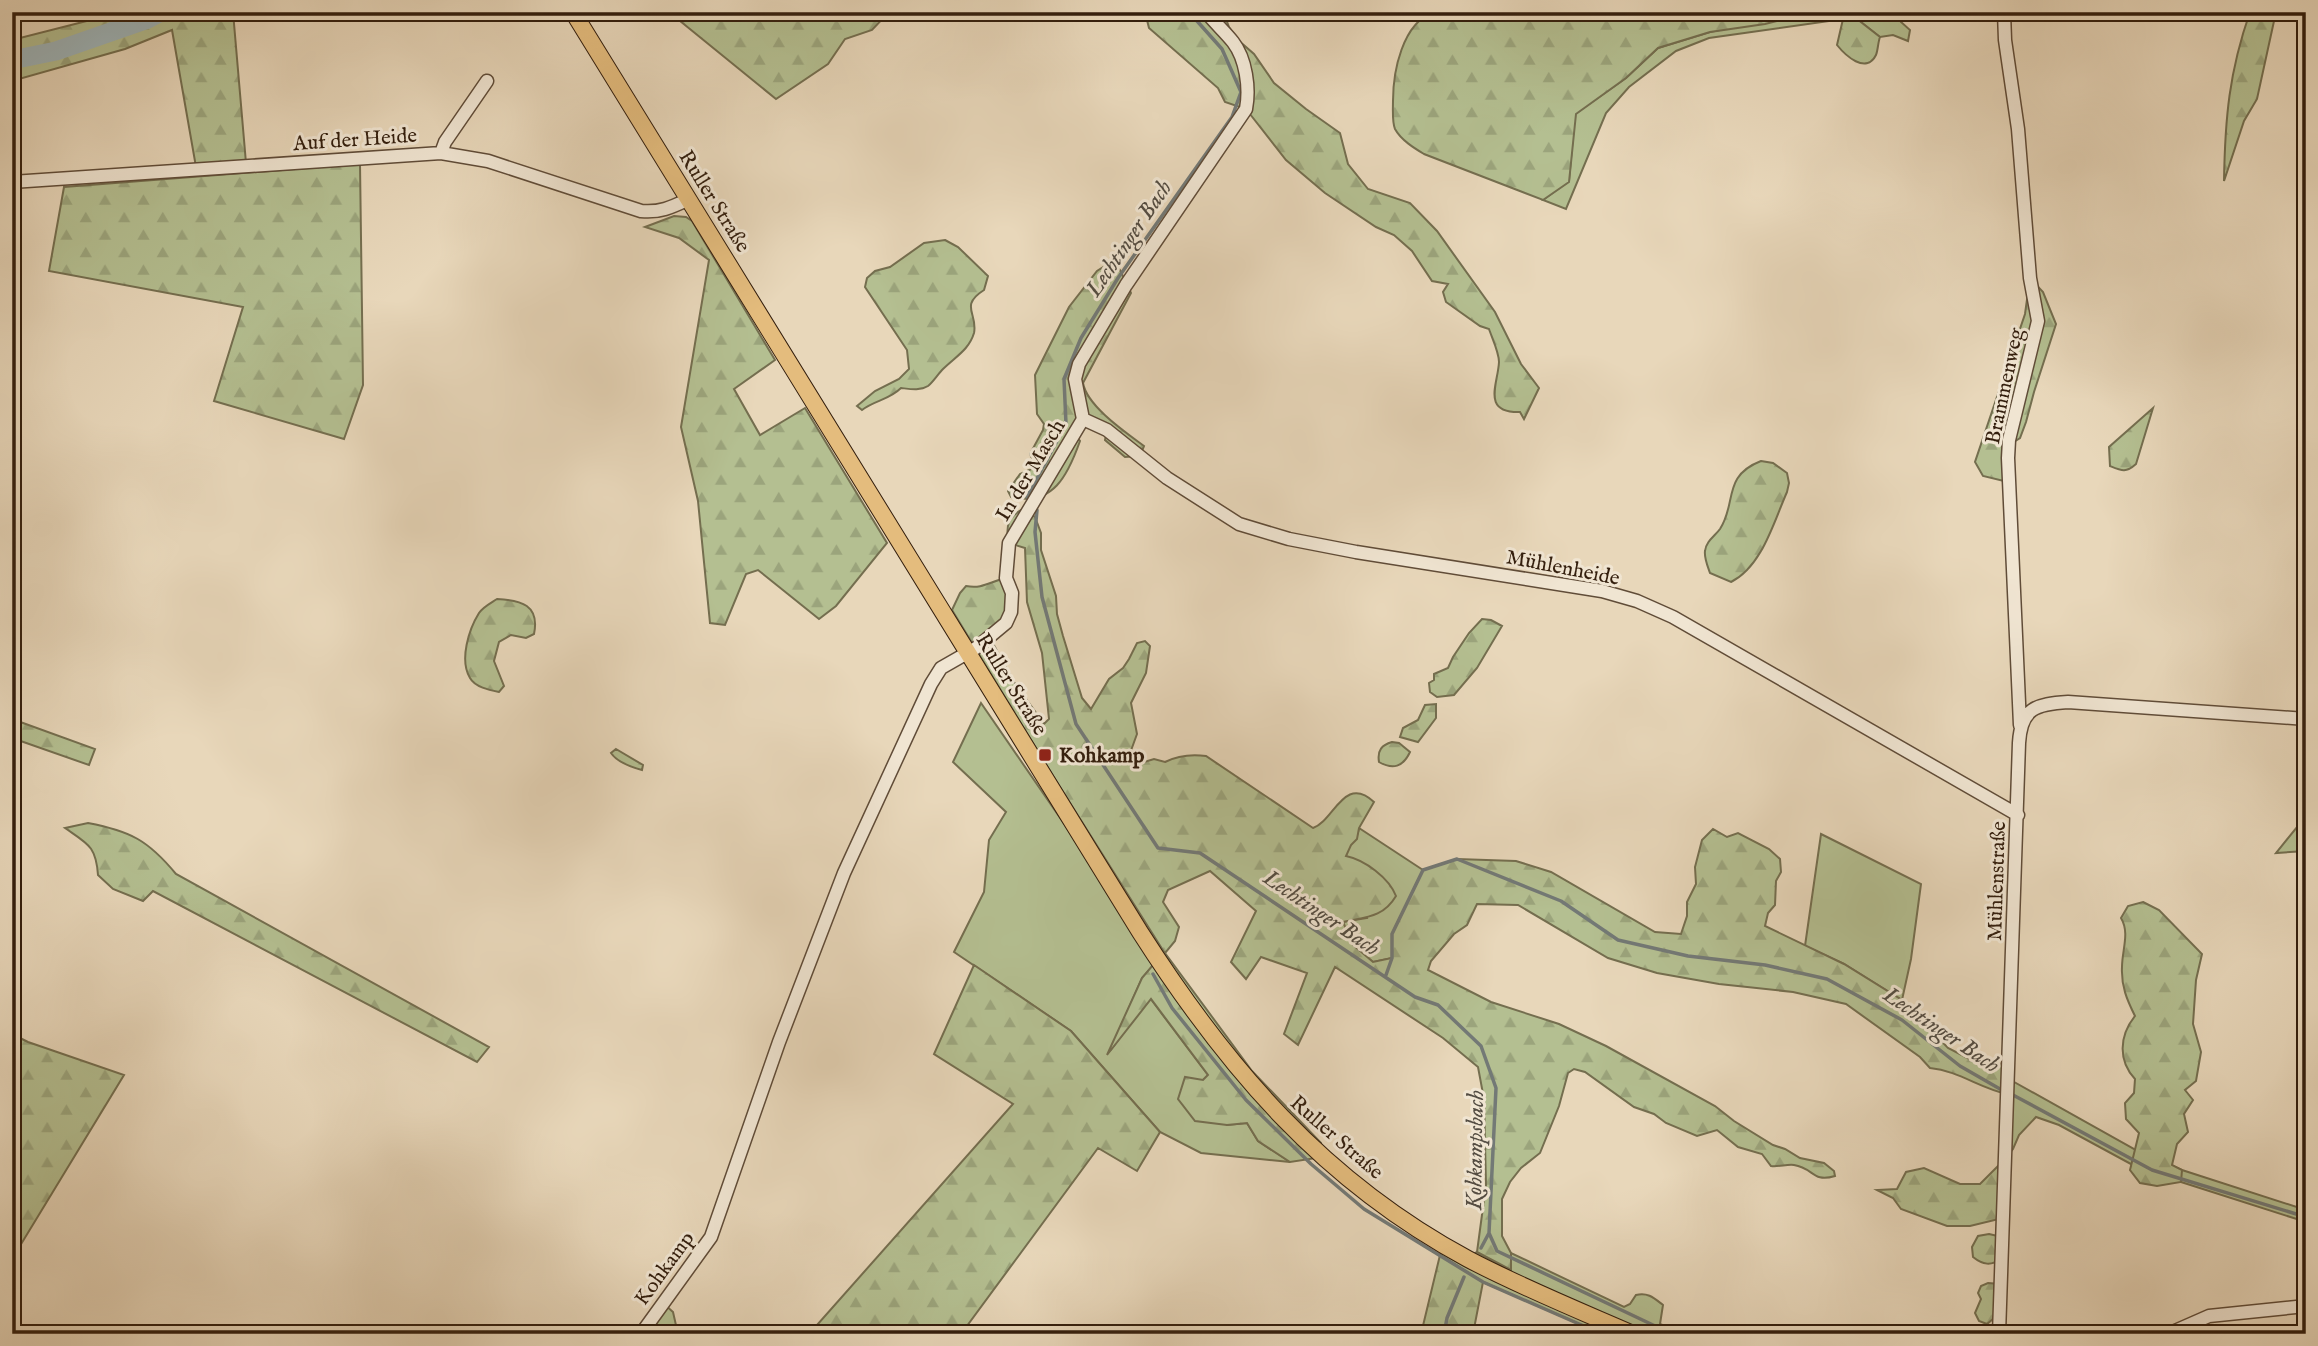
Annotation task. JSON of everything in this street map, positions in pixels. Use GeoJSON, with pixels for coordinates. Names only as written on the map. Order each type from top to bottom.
{"type":"FeatureCollection","features":[{"type":"Feature","properties":{"kind":"main road","name":"Ruller Straße"},"geometry":{"type":"LineString","coordinates":[[573,12],[1157,960],[1239,1071],[1296,1133],[1358,1185],[1445,1245],[1507,1278],[1633,1334]]}},
{"type":"Feature","properties":{"kind":"street","name":"In der Masch"},"geometry":{"type":"LineString","coordinates":[[967,652],[1006,623],[1011,612],[1012,593],[1006,578],[1010,543],[1083,419],[1075,379],[1079,364],[1126,285],[1246,108],[1247,78],[1235,44],[1206,12]]}},
{"type":"Feature","properties":{"kind":"street","name":"Brammenweg"},"geometry":{"type":"LineString","coordinates":[[2004,12],[2005,40],[2018,129],[2030,278],[2038,321],[2009,440],[2008,458],[2020,729]]}},
{"type":"Feature","properties":{"kind":"street"},"geometry":{"type":"LineString","coordinates":[[441,153],[445,142],[487,81]]}},
{"type":"Feature","properties":{"kind":"street","name":"Auf der Heide"},"geometry":{"type":"LineString","coordinates":[[12,183],[441,153],[488,161],[641,211],[656,212],[668,209],[689,199]]}},
{"type":"Feature","properties":{"kind":"street","name":"Mühlenheide"},"geometry":{"type":"LineString","coordinates":[[1083,419],[1107,430],[1167,478],[1239,524],[1289,539],[1356,552],[1578,586],[1637,601],[1673,617],[2018,815]]}},
{"type":"Feature","properties":{"kind":"street","name":"Kohkamp"},"geometry":{"type":"LineString","coordinates":[[641,1334],[710,1237],[779,1042],[844,873],[931,684],[941,668],[967,652]]}},
{"type":"Feature","properties":{"kind":"street"},"geometry":{"type":"LineString","coordinates":[[2020,729],[2025,715],[2035,707],[2047,703],[2068,702],[2306,719]]}},
{"type":"Feature","properties":{"kind":"street","name":"Mühlenstraße"},"geometry":{"type":"LineString","coordinates":[[1999,1334],[2020,729]]}},
{"type":"Feature","properties":{"kind":"street"},"geometry":{"type":"LineString","coordinates":[[2168,1334],[2210,1316],[2306,1306]]}},
{"type":"Feature","properties":{"kind":"green space"},"geometry":{"type":"Polygon","coordinates":[[[122,12],[233,12],[246,163],[196,167],[172,30],[125,49],[12,81],[12,40],[122,12]]]}},
{"type":"Feature","properties":{"kind":"green space"},"geometry":{"type":"Polygon","coordinates":[[[669,12],[889,12],[872,30],[845,39],[828,64],[776,99],[669,12]]]}},
{"type":"Feature","properties":{"kind":"green space"},"geometry":{"type":"Polygon","coordinates":[[[1145,12],[1219,12],[1238,40],[1254,54],[1274,83],[1340,133],[1348,164],[1368,189],[1410,203],[1437,231],[1495,312],[1521,364],[1539,388],[1524,419],[1520,412],[1500,408],[1496,402],[1494,396],[1499,358],[1489,329],[1480,326],[1446,302],[1443,292],[1448,284],[1432,281],[1412,251],[1394,235],[1376,227],[1325,193],[1286,160],[1246,109],[1225,102],[1218,88],[1149,28],[1145,12]]]}},
{"type":"Feature","properties":{"kind":"green space"},"geometry":{"type":"Polygon","coordinates":[[[1434,12],[1558,12],[1637,20],[1678,20],[1712,12],[1812,12],[1765,24],[1710,32],[1658,48],[1626,78],[1576,114],[1569,182],[1543,200],[1424,154],[1404,140],[1395,129],[1393,89],[1402,50],[1414,26],[1434,12]]]}},
{"type":"Feature","properties":{"kind":"green space"},"geometry":{"type":"Polygon","coordinates":[[[1809,12],[1890,12],[1910,30],[1908,41],[1893,35],[1880,37],[1857,19],[1843,19],[1709,38],[1676,51],[1629,87],[1606,113],[1566,209],[1543,200],[1569,181],[1575,114],[1626,78],[1658,48],[1710,32],[1809,12]]]}},
{"type":"Feature","properties":{"kind":"green space"},"geometry":{"type":"Polygon","coordinates":[[[2250,12],[2276,12],[2257,99],[2244,121],[2224,181],[2230,96],[2237,55],[2250,12]]]}},
{"type":"Feature","properties":{"kind":"green space"},"geometry":{"type":"Polygon","coordinates":[[[1843,19],[1857,19],[1880,37],[1872,61],[1856,61],[1837,45],[1843,19]]]}},
{"type":"Feature","properties":{"kind":"green space"},"geometry":{"type":"Polygon","coordinates":[[[360,164],[363,385],[344,439],[214,401],[243,307],[49,271],[64,187],[360,164]]]}},
{"type":"Feature","properties":{"kind":"green space"},"geometry":{"type":"Polygon","coordinates":[[[674,216],[686,217],[692,221],[775,360],[734,389],[760,435],[805,408],[887,543],[836,606],[819,619],[758,570],[746,574],[725,625],[710,623],[698,501],[681,427],[709,260],[679,238],[645,227],[674,216]]]}},
{"type":"Feature","properties":{"kind":"green space"},"geometry":{"type":"Polygon","coordinates":[[[945,240],[958,247],[988,276],[984,290],[972,301],[975,326],[972,339],[925,388],[901,388],[862,410],[857,406],[875,391],[899,379],[909,369],[907,350],[865,287],[867,278],[875,271],[890,267],[924,243],[945,240]]]}},
{"type":"Feature","properties":{"kind":"green space"},"geometry":{"type":"Polygon","coordinates":[[[1108,264],[1115,265],[1120,270],[1131,293],[1083,383],[1086,392],[1099,409],[1144,446],[1140,456],[1125,457],[1105,440],[1107,430],[1083,419],[1074,433],[1080,441],[1075,454],[1057,486],[1038,497],[1011,497],[1008,491],[1020,474],[1036,467],[1030,454],[1044,424],[1037,414],[1035,375],[1069,307],[1097,271],[1108,264]]]}},
{"type":"Feature","properties":{"kind":"green space"},"geometry":{"type":"Polygon","coordinates":[[[2030,278],[2043,292],[2056,324],[2020,438],[2009,445],[2008,482],[1983,476],[1975,462],[2025,314],[2030,278]]]}},
{"type":"Feature","properties":{"kind":"green space"},"geometry":{"type":"Polygon","coordinates":[[[2153,408],[2136,464],[2124,470],[2110,466],[2109,447],[2153,408]]]}},
{"type":"Feature","properties":{"kind":"green space"},"geometry":{"type":"Polygon","coordinates":[[[1761,461],[1773,463],[1787,473],[1787,492],[1759,555],[1742,575],[1731,582],[1710,573],[1705,557],[1706,547],[1725,519],[1735,482],[1749,467],[1761,461]]]}},
{"type":"Feature","properties":{"kind":"green space"},"geometry":{"type":"Polygon","coordinates":[[[1025,508],[1035,517],[1041,533],[1041,550],[1056,596],[1057,614],[1063,636],[1082,698],[1091,709],[1109,679],[1123,668],[1137,643],[1145,641],[1150,646],[1146,673],[1131,703],[1137,734],[1129,756],[1141,763],[1154,759],[1165,762],[1185,756],[1206,756],[1313,828],[1347,796],[1355,793],[1364,795],[1374,802],[1346,856],[1361,861],[1375,871],[1388,883],[1396,896],[1379,913],[1343,922],[1353,945],[1373,962],[1392,958],[1392,934],[1423,870],[1457,859],[1516,861],[1551,872],[1655,932],[1681,934],[1687,916],[1687,902],[1696,884],[1695,867],[1702,840],[1713,829],[1727,837],[1738,833],[1769,849],[1780,859],[1781,872],[1776,881],[1775,905],[1768,913],[1765,926],[1844,964],[1902,1000],[1948,1048],[1977,1063],[2008,1065],[2007,1094],[1950,1072],[1930,1068],[1920,1057],[1846,1004],[1793,992],[1719,984],[1657,973],[1608,958],[1518,905],[1477,904],[1467,925],[1454,934],[1431,961],[1428,970],[1491,1002],[1559,1024],[1606,1046],[1715,1106],[1773,1145],[1800,1158],[1824,1163],[1834,1171],[1835,1176],[1822,1178],[1794,1165],[1771,1166],[1762,1154],[1738,1147],[1717,1130],[1697,1136],[1634,1107],[1585,1072],[1574,1069],[1568,1073],[1559,1106],[1540,1153],[1521,1168],[1502,1199],[1502,1236],[1511,1253],[1511,1270],[1477,1252],[1486,1185],[1484,1099],[1478,1067],[1443,1038],[1335,967],[1298,1045],[1284,1034],[1307,973],[1261,957],[1246,979],[1231,962],[1256,911],[1210,871],[1168,890],[1163,902],[1179,927],[1175,941],[1165,953],[1252,1071],[1321,1143],[1323,1157],[1290,1162],[1258,1141],[1247,1123],[1227,1125],[1195,1121],[1178,1099],[1185,1077],[1203,1080],[1208,1075],[1151,999],[1107,1055],[1142,978],[1164,952],[952,610],[966,586],[982,586],[1006,578],[1011,612],[990,638],[1014,682],[1044,724],[1049,719],[1042,653],[1027,602],[1025,548],[1009,543],[1008,537],[1011,518],[1025,508]]]}},
{"type":"Feature","properties":{"kind":"green space"},"geometry":{"type":"Polygon","coordinates":[[[497,599],[527,606],[534,616],[535,624],[534,634],[526,638],[511,635],[499,642],[494,661],[504,686],[499,692],[475,684],[465,663],[469,636],[475,620],[483,609],[497,599]]]}},
{"type":"Feature","properties":{"kind":"green space"},"geometry":{"type":"Polygon","coordinates":[[[1482,619],[1502,626],[1477,668],[1454,695],[1437,697],[1430,692],[1429,683],[1434,680],[1434,674],[1448,668],[1469,633],[1482,619]]]}},
{"type":"Feature","properties":{"kind":"green space"},"geometry":{"type":"Polygon","coordinates":[[[981,703],[1158,960],[1142,978],[1110,1051],[1150,998],[1208,1075],[1203,1080],[1227,1125],[1247,1123],[1258,1141],[1290,1162],[1201,1153],[1160,1132],[1071,1031],[954,952],[984,892],[989,840],[1006,812],[953,762],[981,703]]]}},
{"type":"Feature","properties":{"kind":"green space"},"geometry":{"type":"Polygon","coordinates":[[[1436,704],[1436,718],[1418,742],[1400,737],[1403,728],[1418,720],[1425,705],[1436,704]]]}},
{"type":"Feature","properties":{"kind":"green space"},"geometry":{"type":"Polygon","coordinates":[[[12,719],[95,749],[89,765],[12,738],[12,719]]]}},
{"type":"Feature","properties":{"kind":"green space"},"geometry":{"type":"Polygon","coordinates":[[[1392,742],[1399,743],[1410,752],[1397,766],[1379,762],[1381,749],[1392,742]]]}},
{"type":"Feature","properties":{"kind":"green space"},"geometry":{"type":"Polygon","coordinates":[[[616,749],[643,765],[642,770],[617,759],[611,753],[616,749]]]}},
{"type":"Feature","properties":{"kind":"green space"},"geometry":{"type":"Polygon","coordinates":[[[2306,816],[2306,851],[2276,853],[2306,816]]]}},
{"type":"Feature","properties":{"kind":"green space"},"geometry":{"type":"Polygon","coordinates":[[[88,823],[137,839],[156,853],[176,874],[489,1047],[477,1062],[153,891],[143,901],[113,889],[98,875],[93,852],[80,838],[65,828],[88,823]]]}},
{"type":"Feature","properties":{"kind":"green space"},"geometry":{"type":"Polygon","coordinates":[[[1359,828],[1423,870],[1392,934],[1392,958],[1373,962],[1353,945],[1342,922],[1367,918],[1346,857],[1359,828]]]}},
{"type":"Feature","properties":{"kind":"green space"},"geometry":{"type":"Polygon","coordinates":[[[1821,834],[1921,884],[1911,959],[1902,1000],[1844,964],[1805,946],[1821,834]]]}},
{"type":"Feature","properties":{"kind":"green space"},"geometry":{"type":"Polygon","coordinates":[[[2143,902],[2159,910],[2202,954],[2196,980],[2193,1024],[2201,1052],[2196,1081],[2185,1090],[2193,1100],[2184,1114],[2188,1132],[2177,1144],[2172,1165],[2182,1170],[2181,1182],[2157,1186],[2140,1183],[2130,1170],[2139,1133],[2126,1119],[2125,1103],[2134,1093],[2135,1079],[2123,1056],[2123,1040],[2135,1016],[2122,980],[2125,936],[2121,918],[2128,906],[2143,902]]]}},
{"type":"Feature","properties":{"kind":"green space"},"geometry":{"type":"Polygon","coordinates":[[[974,965],[1071,1031],[1160,1132],[1137,1171],[1098,1148],[961,1334],[809,1334],[1013,1104],[934,1054],[974,965]]]}},
{"type":"Feature","properties":{"kind":"green space"},"geometry":{"type":"Polygon","coordinates":[[[12,1034],[124,1075],[12,1259],[12,1034]]]}},
{"type":"Feature","properties":{"kind":"green space"},"geometry":{"type":"Polygon","coordinates":[[[2007,1078],[2136,1150],[2182,1170],[2306,1210],[2306,1222],[2181,1182],[2153,1176],[2059,1125],[2036,1117],[2019,1135],[2004,1160],[2007,1078]]]}},
{"type":"Feature","properties":{"kind":"green space"},"geometry":{"type":"Polygon","coordinates":[[[2004,1160],[2003,1218],[1970,1226],[1947,1226],[1901,1209],[1893,1198],[1877,1190],[1897,1189],[1906,1172],[1924,1168],[1960,1184],[1980,1184],[2004,1160]]]}},
{"type":"Feature","properties":{"kind":"green space"},"geometry":{"type":"Polygon","coordinates":[[[1989,1234],[2002,1237],[2001,1259],[1987,1264],[1973,1257],[1972,1247],[1978,1236],[1989,1234]]]}},
{"type":"Feature","properties":{"kind":"green space"},"geometry":{"type":"Polygon","coordinates":[[[1445,1245],[1467,1258],[1477,1252],[1510,1270],[1511,1253],[1624,1307],[1630,1304],[1636,1295],[1647,1295],[1663,1305],[1660,1324],[1683,1334],[1602,1334],[1483,1282],[1440,1255],[1445,1245]]]}},
{"type":"Feature","properties":{"kind":"green space"},"geometry":{"type":"Polygon","coordinates":[[[1440,1255],[1483,1282],[1473,1334],[1421,1334],[1440,1255]]]}},
{"type":"Feature","properties":{"kind":"green space"},"geometry":{"type":"Polygon","coordinates":[[[1988,1283],[2000,1284],[2000,1313],[1987,1324],[1979,1321],[1975,1313],[1981,1299],[1978,1293],[1981,1286],[1988,1283]]]}},
{"type":"Feature","properties":{"kind":"green space"},"geometry":{"type":"Polygon","coordinates":[[[663,1303],[673,1312],[678,1334],[633,1334],[650,1321],[663,1303]]]}},
{"type":"Feature","properties":{"kind":"waterway"},"geometry":{"type":"LineString","coordinates":[[12,60],[56,51],[161,12]]}},
{"type":"Feature","properties":{"kind":"waterway","name":"Lechtinger Bach"},"geometry":{"type":"LineString","coordinates":[[1027,497],[1066,424],[1064,379],[1081,338],[1118,278],[1232,117],[1241,92],[1222,49],[1189,12]]}},
{"type":"Feature","properties":{"kind":"waterway","name":"Lechtinger Bach"},"geometry":{"type":"LineString","coordinates":[[1037,510],[1035,532],[1042,597],[1076,724],[1158,848],[1200,853],[1415,997],[1438,1005],[1481,1046],[1496,1088],[1489,1233],[1481,1248]]}},
{"type":"Feature","properties":{"kind":"waterway","name":"Lechtinger Bach"},"geometry":{"type":"LineString","coordinates":[[1386,975],[1392,958],[1392,934],[1423,870],[1457,859],[1561,901],[1618,940],[1688,956],[1765,965],[1827,979],[1902,1020],[1960,1066],[2000,1089]]}},
{"type":"Feature","properties":{"kind":"waterway"},"geometry":{"type":"LineString","coordinates":[[1153,974],[1172,1008],[1246,1100],[1311,1164],[1364,1209],[1483,1282],[1602,1334]]}},
{"type":"Feature","properties":{"kind":"waterway","name":"Lechtinger Bach"},"geometry":{"type":"LineString","coordinates":[[2013,1095],[2152,1170],[2306,1217]]}},
{"type":"Feature","properties":{"kind":"waterway"},"geometry":{"type":"LineString","coordinates":[[1489,1233],[1497,1251],[1672,1334]]}},
{"type":"Feature","properties":{"kind":"waterway","name":"Kohkampsbach"},"geometry":{"type":"LineString","coordinates":[[1444,1334],[1447,1318],[1464,1277]]}},
{"type":"Feature","properties":{"kind":"place","name":"Kohkamp"},"geometry":{"type":"Point","coordinates":[1045,755]}}]}
